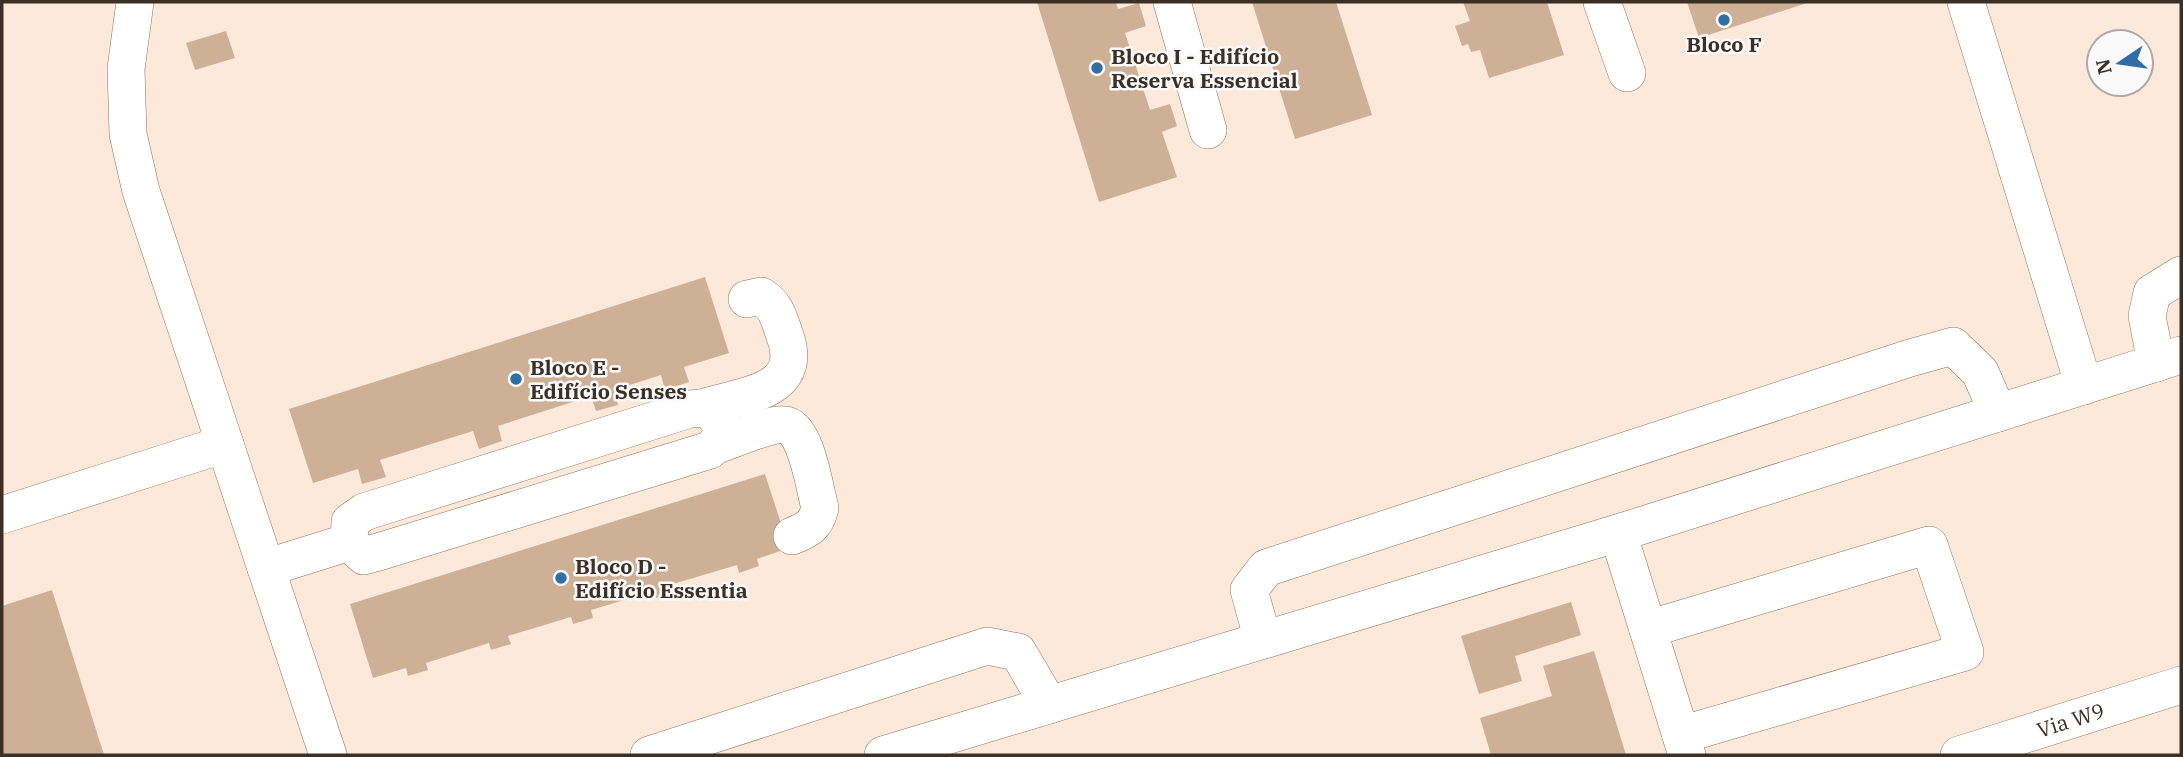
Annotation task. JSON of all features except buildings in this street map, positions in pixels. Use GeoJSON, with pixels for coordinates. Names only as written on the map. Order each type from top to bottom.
{"type":"FeatureCollection","features":[{"type":"Feature","properties":{"kind":"street"},"geometry":{"type":"LineString","coordinates":[[135,2],[126,69],[128,134],[141,191],[328,755]]}},
{"type":"Feature","properties":{"kind":"street"},"geometry":{"type":"LineString","coordinates":[[1172,2],[1208,130]]}},
{"type":"Feature","properties":{"kind":"street"},"geometry":{"type":"LineString","coordinates":[[1602,2],[1627,74]]}},
{"type":"Feature","properties":{"kind":"street"},"geometry":{"type":"LineString","coordinates":[[1966,2],[2084,386]]}},
{"type":"Feature","properties":{"kind":"street"},"geometry":{"type":"LineString","coordinates":[[883,755],[1618,533],[2169,359],[2147,316],[2152,293],[2181,275]]}},
{"type":"Feature","properties":{"kind":"street"},"geometry":{"type":"LineString","coordinates":[[747,299],[761,296],[774,305],[790,348],[788,372],[779,382],[364,512],[350,522],[349,542],[364,556],[785,425],[794,429],[801,438],[820,508],[818,519],[809,529],[792,537]]}},
{"type":"Feature","properties":{"kind":"street"},"geometry":{"type":"LineString","coordinates":[[1263,640],[1249,590],[1266,568],[1910,358],[1954,346],[1980,372],[1998,413]]}},
{"type":"Feature","properties":{"kind":"street"},"geometry":{"type":"LineString","coordinates":[[702,408],[711,411],[721,424],[716,445]]}},
{"type":"Feature","properties":{"kind":"street"},"geometry":{"type":"LineString","coordinates":[[2,515],[225,444]]}},
{"type":"Feature","properties":{"kind":"street"},"geometry":{"type":"LineString","coordinates":[[1618,533],[1684,745],[1965,652],[1929,545],[1648,628]]}},
{"type":"Feature","properties":{"kind":"street"},"geometry":{"type":"LineString","coordinates":[[266,568],[349,542]]}},
{"type":"Feature","properties":{"kind":"street"},"geometry":{"type":"LineString","coordinates":[[649,755],[988,646],[1018,652],[1049,705]]}},
{"type":"Feature","properties":{"kind":"street","name":"Via W9"},"geometry":{"type":"LineString","coordinates":[[1959,755],[2181,685]]}},
{"type":"Feature","properties":{"kind":"place","name":"Bloco F"},"geometry":{"type":"Point","coordinates":[1724,20]}},
{"type":"Feature","properties":{"kind":"place","name":"Bloco I - Edifício Reserva Essencial"},"geometry":{"type":"Point","coordinates":[1097,68]}},
{"type":"Feature","properties":{"kind":"place","name":"Bloco E - Edifício Senses"},"geometry":{"type":"Point","coordinates":[516,379]}},
{"type":"Feature","properties":{"kind":"place","name":"Bloco D - Edifício Essentia"},"geometry":{"type":"Point","coordinates":[561,578]}}]}
